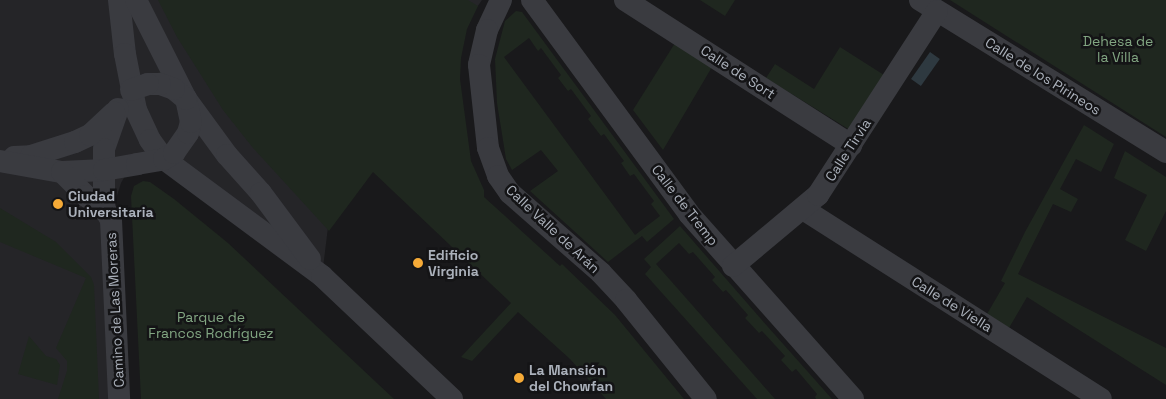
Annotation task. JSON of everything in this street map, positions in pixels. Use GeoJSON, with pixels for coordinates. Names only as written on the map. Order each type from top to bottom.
{"type":"FeatureCollection","features":[{"type":"Feature","properties":{"kind":"street"},"geometry":{"type":"LineString","coordinates":[[120,0],[131,90],[136,110],[150,140],[164,159],[322,276],[452,399]]}},
{"type":"Feature","properties":{"kind":"street"},"geometry":{"type":"LineString","coordinates":[[136,0],[186,99],[227,155],[261,193],[322,276]]}},
{"type":"Feature","properties":{"kind":"street","name":"Calle Valle de Arán"},"geometry":{"type":"LineString","coordinates":[[501,0],[487,30],[479,65],[488,148],[498,176],[510,193],[601,273],[626,300],[706,399]]}},
{"type":"Feature","properties":{"kind":"street","name":"Calle de Tremp"},"geometry":{"type":"LineString","coordinates":[[532,0],[689,214],[733,266],[853,399]]}},
{"type":"Feature","properties":{"kind":"street","name":"Calle de Sort"},"geometry":{"type":"LineString","coordinates":[[625,0],[851,144]]}},
{"type":"Feature","properties":{"kind":"street","name":"Calle Tirvia"},"geometry":{"type":"LineString","coordinates":[[733,266],[803,209],[830,179],[928,5]]}},
{"type":"Feature","properties":{"kind":"street","name":"Calle de los Pirineos"},"geometry":{"type":"LineString","coordinates":[[928,5],[1166,152]]}},
{"type":"Feature","properties":{"kind":"street"},"geometry":{"type":"LineString","coordinates":[[148,84],[160,84],[174,89],[186,99],[191,122],[188,134],[174,152],[164,159],[104,170],[62,172],[0,160],[31,156],[65,146],[90,135],[118,109],[131,90],[148,84]]}},
{"type":"Feature","properties":{"kind":"street","name":"Camino de Las Moreras"},"geometry":{"type":"LineString","coordinates":[[118,109],[104,149],[104,170],[119,399]]}},
{"type":"Feature","properties":{"kind":"street","name":"Camino de Las Moreras"},"geometry":{"type":"LineString","coordinates":[[107,214],[116,210],[116,199],[121,183],[129,169],[137,164]]}},
{"type":"Feature","properties":{"kind":"street"},"geometry":{"type":"LineString","coordinates":[[62,172],[107,214]]}},
{"type":"Feature","properties":{"kind":"street","name":"Calle de Viella"},"geometry":{"type":"LineString","coordinates":[[803,209],[1072,391],[1101,399]]}},
{"type":"Feature","properties":{"kind":"shaded area","name":"Ciudad Universitaria"},"geometry":{"type":"Polygon","coordinates":[[[0,0],[482,0],[329,219],[322,276],[164,159],[129,169],[121,183],[116,199],[119,399],[0,399],[0,0]]]}},
{"type":"Feature","properties":{"kind":"shaded area"},"geometry":{"type":"Polygon","coordinates":[[[930,52],[940,59],[921,86],[911,79],[930,52]]]}},
{"type":"Feature","properties":{"kind":"green space"},"geometry":{"type":"Polygon","coordinates":[[[158,0],[468,0],[478,6],[467,29],[461,58],[460,79],[471,161],[484,190],[484,197],[560,266],[562,264],[615,315],[684,399],[606,399],[570,359],[518,312],[472,361],[461,357],[511,303],[373,172],[329,231],[253,148],[223,110],[177,37],[158,0]]]}},
{"type":"Feature","properties":{"kind":"green space"},"geometry":{"type":"Polygon","coordinates":[[[700,0],[735,0],[725,16],[700,0]]]}},
{"type":"Feature","properties":{"kind":"green space","name":"Dehesa de la Villa"},"geometry":{"type":"Polygon","coordinates":[[[950,0],[1166,0],[1166,137],[950,0]]]}},
{"type":"Feature","properties":{"kind":"green space"},"geometry":{"type":"Polygon","coordinates":[[[516,11],[522,12],[674,219],[647,242],[642,236],[608,262],[530,191],[558,171],[541,150],[512,170],[506,159],[497,103],[495,59],[505,21],[516,11]],[[529,38],[504,57],[635,235],[660,216],[651,204],[654,201],[634,174],[630,176],[621,163],[624,161],[604,134],[601,136],[588,119],[591,116],[571,89],[568,91],[558,78],[561,75],[541,48],[538,51],[529,38]]]}},
{"type":"Feature","properties":{"kind":"green space"},"geometry":{"type":"Polygon","coordinates":[[[675,43],[712,67],[663,150],[633,110],[675,43]]]}},
{"type":"Feature","properties":{"kind":"green space"},"geometry":{"type":"Polygon","coordinates":[[[840,47],[884,75],[850,130],[766,78],[775,64],[814,89],[840,47]]]}},
{"type":"Feature","properties":{"kind":"green space"},"geometry":{"type":"Polygon","coordinates":[[[1084,125],[1114,144],[1101,172],[1076,159],[1060,189],[1078,199],[1071,212],[1053,204],[1018,274],[1166,348],[1166,385],[1027,297],[1009,328],[987,314],[1005,283],[1001,281],[1025,232],[1084,125]]]}},
{"type":"Feature","properties":{"kind":"green space"},"geometry":{"type":"Polygon","coordinates":[[[1125,151],[1166,177],[1166,211],[1146,251],[1125,240],[1147,195],[1114,178],[1125,151]]]}},
{"type":"Feature","properties":{"kind":"green space","name":"Parque de Francos Rodríguez"},"geometry":{"type":"Polygon","coordinates":[[[143,181],[150,182],[174,199],[228,243],[394,399],[141,399],[131,196],[134,186],[143,181]]]}},
{"type":"Feature","properties":{"kind":"green space"},"geometry":{"type":"Polygon","coordinates":[[[0,208],[56,242],[91,277],[94,285],[99,399],[58,399],[67,371],[67,361],[56,348],[86,278],[0,242],[0,208]]]}},
{"type":"Feature","properties":{"kind":"green space"},"geometry":{"type":"Polygon","coordinates":[[[680,226],[832,399],[816,399],[817,394],[796,369],[792,372],[781,360],[785,356],[762,331],[759,333],[745,318],[748,315],[726,290],[723,292],[712,280],[715,277],[693,252],[689,254],[679,243],[656,264],[775,399],[757,399],[645,274],[651,267],[644,259],[680,226]]]}},
{"type":"Feature","properties":{"kind":"green space"},"geometry":{"type":"Polygon","coordinates":[[[29,336],[46,356],[56,359],[60,365],[57,385],[18,374],[29,336]]]}},
{"type":"Feature","properties":{"kind":"place","name":"Ciudad Universitaria"},"geometry":{"type":"Point","coordinates":[58,204]}},
{"type":"Feature","properties":{"kind":"place","name":"Edificio Virginia"},"geometry":{"type":"Point","coordinates":[418,263]}},
{"type":"Feature","properties":{"kind":"place","name":"La Mansión del Chowfan"},"geometry":{"type":"Point","coordinates":[519,378]}}]}
